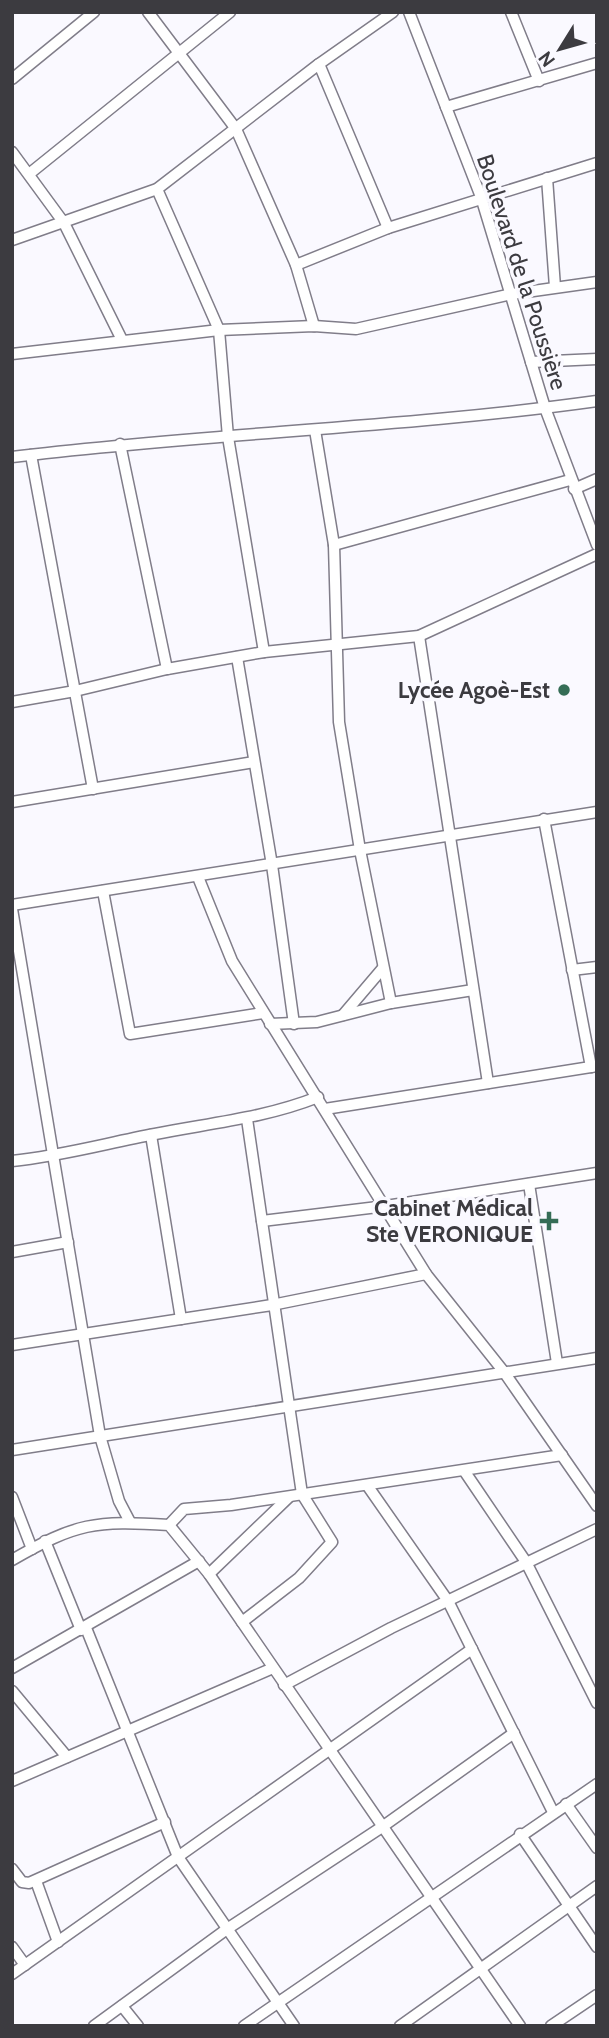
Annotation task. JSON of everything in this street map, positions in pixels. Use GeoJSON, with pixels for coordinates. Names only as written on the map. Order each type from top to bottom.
{"type":"FeatureCollection","features":[{"type":"Feature","properties":{"kind":"street"},"geometry":{"type":"LineString","coordinates":[[12,79],[94,12]]}},
{"type":"Feature","properties":{"kind":"street"},"geometry":{"type":"LineString","coordinates":[[148,12],[236,129],[296,265],[314,326]]}},
{"type":"Feature","properties":{"kind":"street"},"geometry":{"type":"LineString","coordinates":[[29,174],[230,12]]}},
{"type":"Feature","properties":{"kind":"street","name":"Boulevard de la Poussière"},"geometry":{"type":"LineString","coordinates":[[410,12],[481,197],[545,408],[597,545]]}},
{"type":"Feature","properties":{"kind":"street"},"geometry":{"type":"LineString","coordinates":[[511,12],[539,81]]}},
{"type":"Feature","properties":{"kind":"street"},"geometry":{"type":"LineString","coordinates":[[12,240],[157,189],[388,14]]}},
{"type":"Feature","properties":{"kind":"street"},"geometry":{"type":"LineString","coordinates":[[446,107],[597,63]]}},
{"type":"Feature","properties":{"kind":"street"},"geometry":{"type":"LineString","coordinates":[[319,64],[388,228]]}},
{"type":"Feature","properties":{"kind":"street"},"geometry":{"type":"LineString","coordinates":[[12,152],[64,223],[122,340]]}},
{"type":"Feature","properties":{"kind":"street"},"geometry":{"type":"LineString","coordinates":[[296,265],[388,228],[597,163]]}},
{"type":"Feature","properties":{"kind":"street"},"geometry":{"type":"LineString","coordinates":[[547,178],[555,288]]}},
{"type":"Feature","properties":{"kind":"street"},"geometry":{"type":"LineString","coordinates":[[157,189],[219,330],[228,437],[264,652]]}},
{"type":"Feature","properties":{"kind":"street"},"geometry":{"type":"LineString","coordinates":[[12,354],[219,330],[314,326],[341,329],[381,325],[512,294],[597,282]]}},
{"type":"Feature","properties":{"kind":"street"},"geometry":{"type":"LineString","coordinates":[[531,362],[597,359]]}},
{"type":"Feature","properties":{"kind":"street"},"geometry":{"type":"LineString","coordinates":[[12,457],[120,444],[315,430],[597,401]]}},
{"type":"Feature","properties":{"kind":"street"},"geometry":{"type":"LineString","coordinates":[[315,430],[334,545],[339,643],[336,687],[339,722],[360,850],[391,1003]]}},
{"type":"Feature","properties":{"kind":"street"},"geometry":{"type":"LineString","coordinates":[[120,444],[167,668]]}},
{"type":"Feature","properties":{"kind":"street"},"geometry":{"type":"LineString","coordinates":[[31,455],[93,789]]}},
{"type":"Feature","properties":{"kind":"street"},"geometry":{"type":"LineString","coordinates":[[334,545],[597,479]]}},
{"type":"Feature","properties":{"kind":"street"},"geometry":{"type":"LineString","coordinates":[[12,702],[75,691],[167,668],[264,652],[419,636],[597,554]]}},
{"type":"Feature","properties":{"kind":"street"},"geometry":{"type":"LineString","coordinates":[[419,636],[488,1083]]}},
{"type":"Feature","properties":{"kind":"street"},"geometry":{"type":"LineString","coordinates":[[237,657],[272,865],[294,1024]]}},
{"type":"Feature","properties":{"kind":"street"},"geometry":{"type":"LineString","coordinates":[[12,802],[254,762]]}},
{"type":"Feature","properties":{"kind":"street"},"geometry":{"type":"LineString","coordinates":[[131,1522],[119,1501],[100,1436],[12,907],[449,833],[597,812]]}},
{"type":"Feature","properties":{"kind":"street"},"geometry":{"type":"LineString","coordinates":[[326,1109],[594,1066],[572,971],[544,818]]}},
{"type":"Feature","properties":{"kind":"street"},"geometry":{"type":"LineString","coordinates":[[198,877],[225,949],[386,1206],[426,1275],[503,1372],[597,1506]]}},
{"type":"Feature","properties":{"kind":"street"},"geometry":{"type":"LineString","coordinates":[[103,891],[130,1034],[263,1013]]}},
{"type":"Feature","properties":{"kind":"street"},"geometry":{"type":"LineString","coordinates":[[572,971],[597,967]]}},
{"type":"Feature","properties":{"kind":"street"},"geometry":{"type":"LineString","coordinates":[[342,1016],[383,968]]}},
{"type":"Feature","properties":{"kind":"street"},"geometry":{"type":"LineString","coordinates":[[270,1024],[294,1024],[342,1016],[391,1003],[473,990]]}},
{"type":"Feature","properties":{"kind":"street"},"geometry":{"type":"LineString","coordinates":[[12,1161],[55,1157],[151,1135],[247,1119],[318,1097]]}},
{"type":"Feature","properties":{"kind":"street"},"geometry":{"type":"LineString","coordinates":[[242,1622],[299,1578],[331,1545],[302,1494],[272,1305],[247,1119]]}},
{"type":"Feature","properties":{"kind":"street"},"geometry":{"type":"LineString","coordinates":[[151,1135],[181,1319]]}},
{"type":"Feature","properties":{"kind":"street"},"geometry":{"type":"LineString","coordinates":[[261,1221],[386,1206],[597,1173]]}},
{"type":"Feature","properties":{"kind":"street"},"geometry":{"type":"LineString","coordinates":[[529,1184],[557,1363]]}},
{"type":"Feature","properties":{"kind":"street"},"geometry":{"type":"LineString","coordinates":[[12,1252],[68,1242]]}},
{"type":"Feature","properties":{"kind":"street"},"geometry":{"type":"LineString","coordinates":[[12,1345],[272,1305],[426,1275]]}},
{"type":"Feature","properties":{"kind":"street"},"geometry":{"type":"LineString","coordinates":[[12,1450],[597,1358]]}},
{"type":"Feature","properties":{"kind":"street"},"geometry":{"type":"LineString","coordinates":[[169,1525],[184,1509],[465,1472],[562,1455]]}},
{"type":"Feature","properties":{"kind":"street"},"geometry":{"type":"LineString","coordinates":[[465,1472],[526,1562],[597,1703]]}},
{"type":"Feature","properties":{"kind":"street"},"geometry":{"type":"LineString","coordinates":[[367,1485],[448,1601],[553,1812]]}},
{"type":"Feature","properties":{"kind":"street"},"geometry":{"type":"LineString","coordinates":[[209,1574],[289,1496]]}},
{"type":"Feature","properties":{"kind":"street"},"geometry":{"type":"LineString","coordinates":[[12,1497],[32,1549]]}},
{"type":"Feature","properties":{"kind":"street"},"geometry":{"type":"LineString","coordinates":[[12,1560],[45,1541],[78,1527],[131,1522],[169,1525],[209,1574],[520,2026]]}},
{"type":"Feature","properties":{"kind":"street"},"geometry":{"type":"LineString","coordinates":[[284,1685],[597,1528]]}},
{"type":"Feature","properties":{"kind":"street"},"geometry":{"type":"LineString","coordinates":[[45,1541],[129,1730],[178,1857],[294,2026]]}},
{"type":"Feature","properties":{"kind":"street"},"geometry":{"type":"LineString","coordinates":[[12,1668],[199,1561]]}},
{"type":"Feature","properties":{"kind":"street"},"geometry":{"type":"LineString","coordinates":[[12,1974],[472,1650]]}},
{"type":"Feature","properties":{"kind":"street"},"geometry":{"type":"LineString","coordinates":[[12,1781],[272,1668]]}},
{"type":"Feature","properties":{"kind":"street"},"geometry":{"type":"LineString","coordinates":[[12,1691],[67,1757]]}},
{"type":"Feature","properties":{"kind":"street"},"geometry":{"type":"LineString","coordinates":[[94,2026],[228,1929],[382,1827],[514,1733]]}},
{"type":"Feature","properties":{"kind":"street"},"geometry":{"type":"LineString","coordinates":[[244,2026],[520,1834],[597,1784]]}},
{"type":"Feature","properties":{"kind":"street"},"geometry":{"type":"LineString","coordinates":[[565,1804],[597,1848]]}},
{"type":"Feature","properties":{"kind":"street"},"geometry":{"type":"LineString","coordinates":[[12,1869],[22,1882],[36,1881],[165,1822]]}},
{"type":"Feature","properties":{"kind":"street"},"geometry":{"type":"LineString","coordinates":[[520,1834],[597,1947]]}},
{"type":"Feature","properties":{"kind":"street"},"geometry":{"type":"LineString","coordinates":[[36,1881],[58,1942]]}},
{"type":"Feature","properties":{"kind":"street"},"geometry":{"type":"LineString","coordinates":[[400,2026],[597,1886]]}},
{"type":"Feature","properties":{"kind":"street"},"geometry":{"type":"LineString","coordinates":[[12,1947],[25,1965]]}},
{"type":"Feature","properties":{"kind":"street"},"geometry":{"type":"LineString","coordinates":[[551,2026],[597,1995]]}},
{"type":"Feature","properties":{"kind":"street"},"geometry":{"type":"LineString","coordinates":[[122,2006],[138,2026]]}},
{"type":"Feature","properties":{"kind":"place","name":"Lycée Agoè-Est"},"geometry":{"type":"Point","coordinates":[564,690]}},
{"type":"Feature","properties":{"kind":"place","name":"Cabinet Médical Ste VERONIQUE"},"geometry":{"type":"Point","coordinates":[549,1221]}}]}
